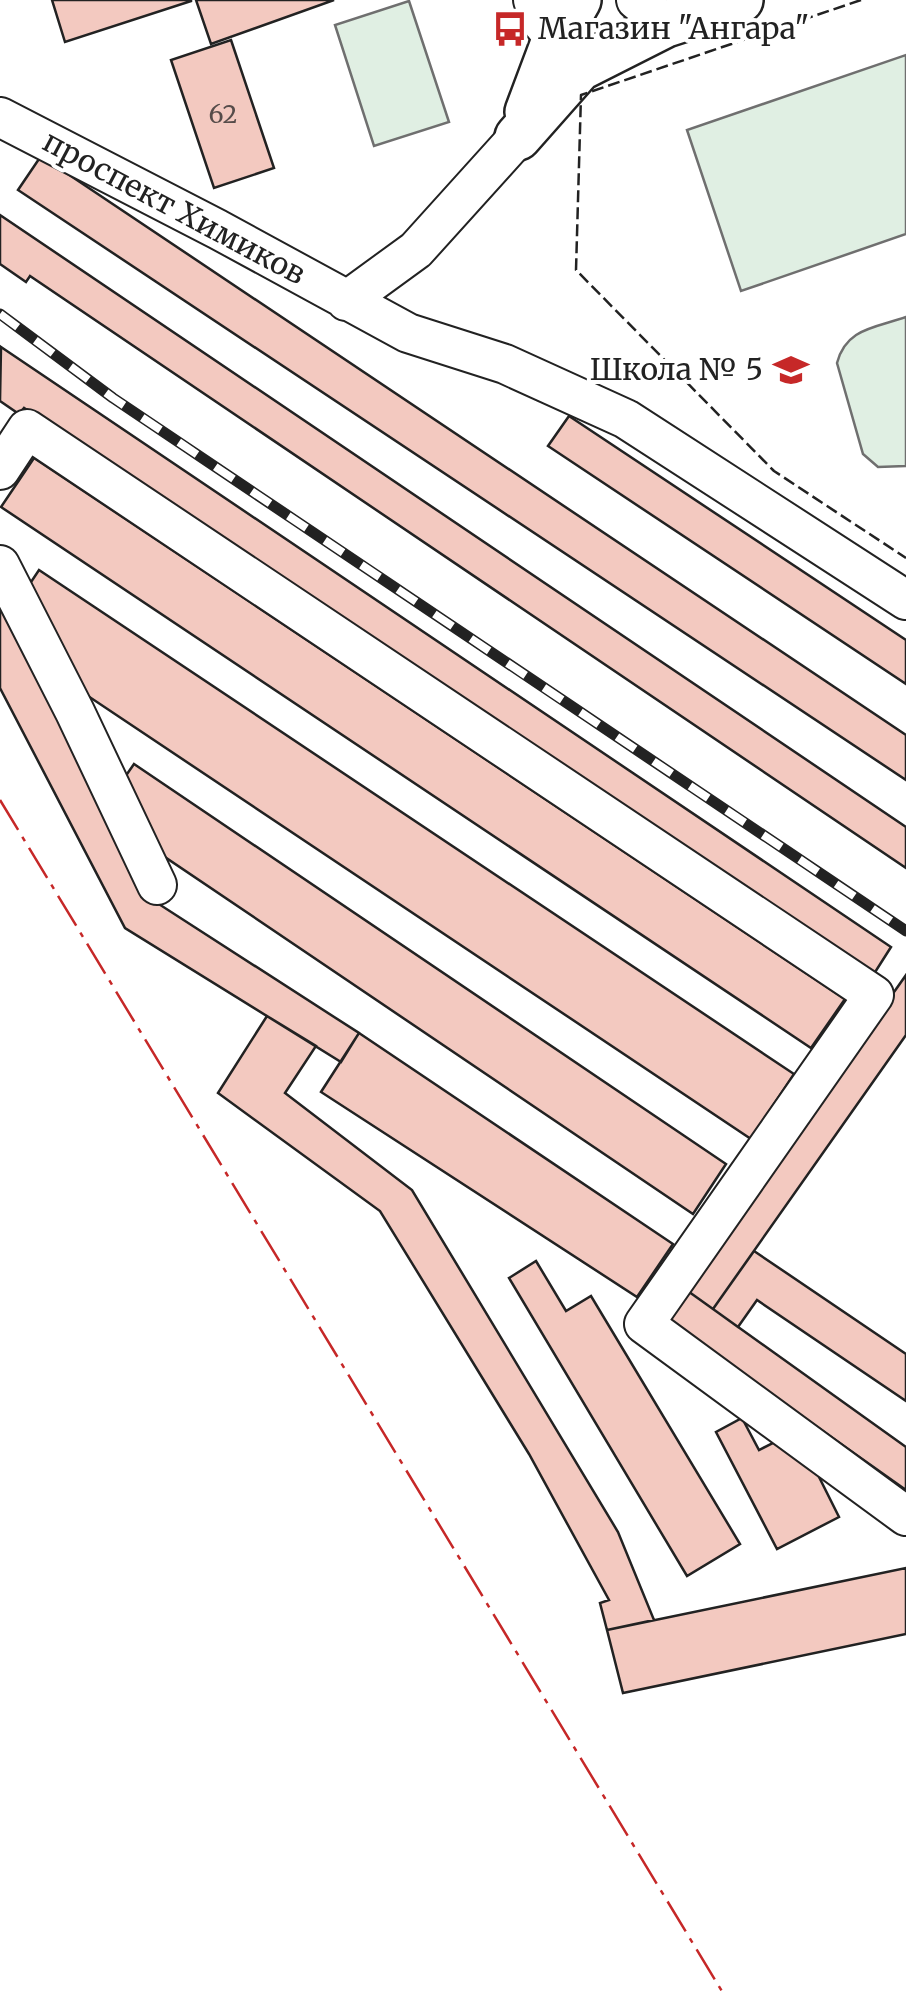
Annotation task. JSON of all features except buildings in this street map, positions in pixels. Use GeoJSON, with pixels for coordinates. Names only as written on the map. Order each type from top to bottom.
{"type":"FeatureCollection","features":[{"type":"Feature","properties":{"kind":"main road"},"geometry":{"type":"LineString","coordinates":[[518,137],[555,40],[578,0]]}},
{"type":"Feature","properties":{"kind":"main road"},"geometry":{"type":"LineString","coordinates":[[518,137],[580,68],[651,12],[740,0]]}},
{"type":"Feature","properties":{"kind":"street"},"geometry":{"type":"LineString","coordinates":[[533,0],[540,19],[580,68]]}},
{"type":"Feature","properties":{"kind":"street","name":"проспект Химиков"},"geometry":{"type":"LineString","coordinates":[[0,117],[217,228],[408,333],[505,364],[626,419],[906,600]]}},
{"type":"Feature","properties":{"kind":"street"},"geometry":{"type":"LineString","coordinates":[[346,301],[416,250],[518,137]]}},
{"type":"Feature","properties":{"kind":"street"},"geometry":{"type":"LineString","coordinates":[[0,470],[27,429],[874,995],[644,1324],[906,1516]]}},
{"type":"Feature","properties":{"kind":"street"},"geometry":{"type":"LineString","coordinates":[[0,564],[157,885]]}},
{"type":"Feature","properties":{"kind":"green space"},"geometry":{"type":"Polygon","coordinates":[[[409,1],[449,122],[374,146],[335,25],[409,1]]]}},
{"type":"Feature","properties":{"kind":"green space"},"geometry":{"type":"Polygon","coordinates":[[[906,55],[906,234],[741,291],[687,130],[906,55]]]}},
{"type":"Feature","properties":{"kind":"green space"},"geometry":{"type":"Polygon","coordinates":[[[906,317],[906,466],[878,467],[863,454],[837,363],[841,351],[855,336],[906,317]]]}},
{"type":"Feature","properties":{"kind":"railway"},"geometry":{"type":"LineString","coordinates":[[0,314],[113,398],[906,931]]}},
{"type":"Feature","properties":{"kind":"fence"},"geometry":{"type":"LineString","coordinates":[[861,0],[581,95],[576,270],[774,471],[906,558]]}},
{"type":"Feature","properties":{"kind":"power"},"geometry":{"type":"LineString","coordinates":[[0,800],[723,1993]]}},
{"type":"Feature","properties":{"kind":"place","name":"Магазин \"Ангара\""},"geometry":{"type":"Point","coordinates":[510,29]}},
{"type":"Feature","properties":{"kind":"place","name":"Школа № 5"},"geometry":{"type":"Point","coordinates":[791,370]}}]}
